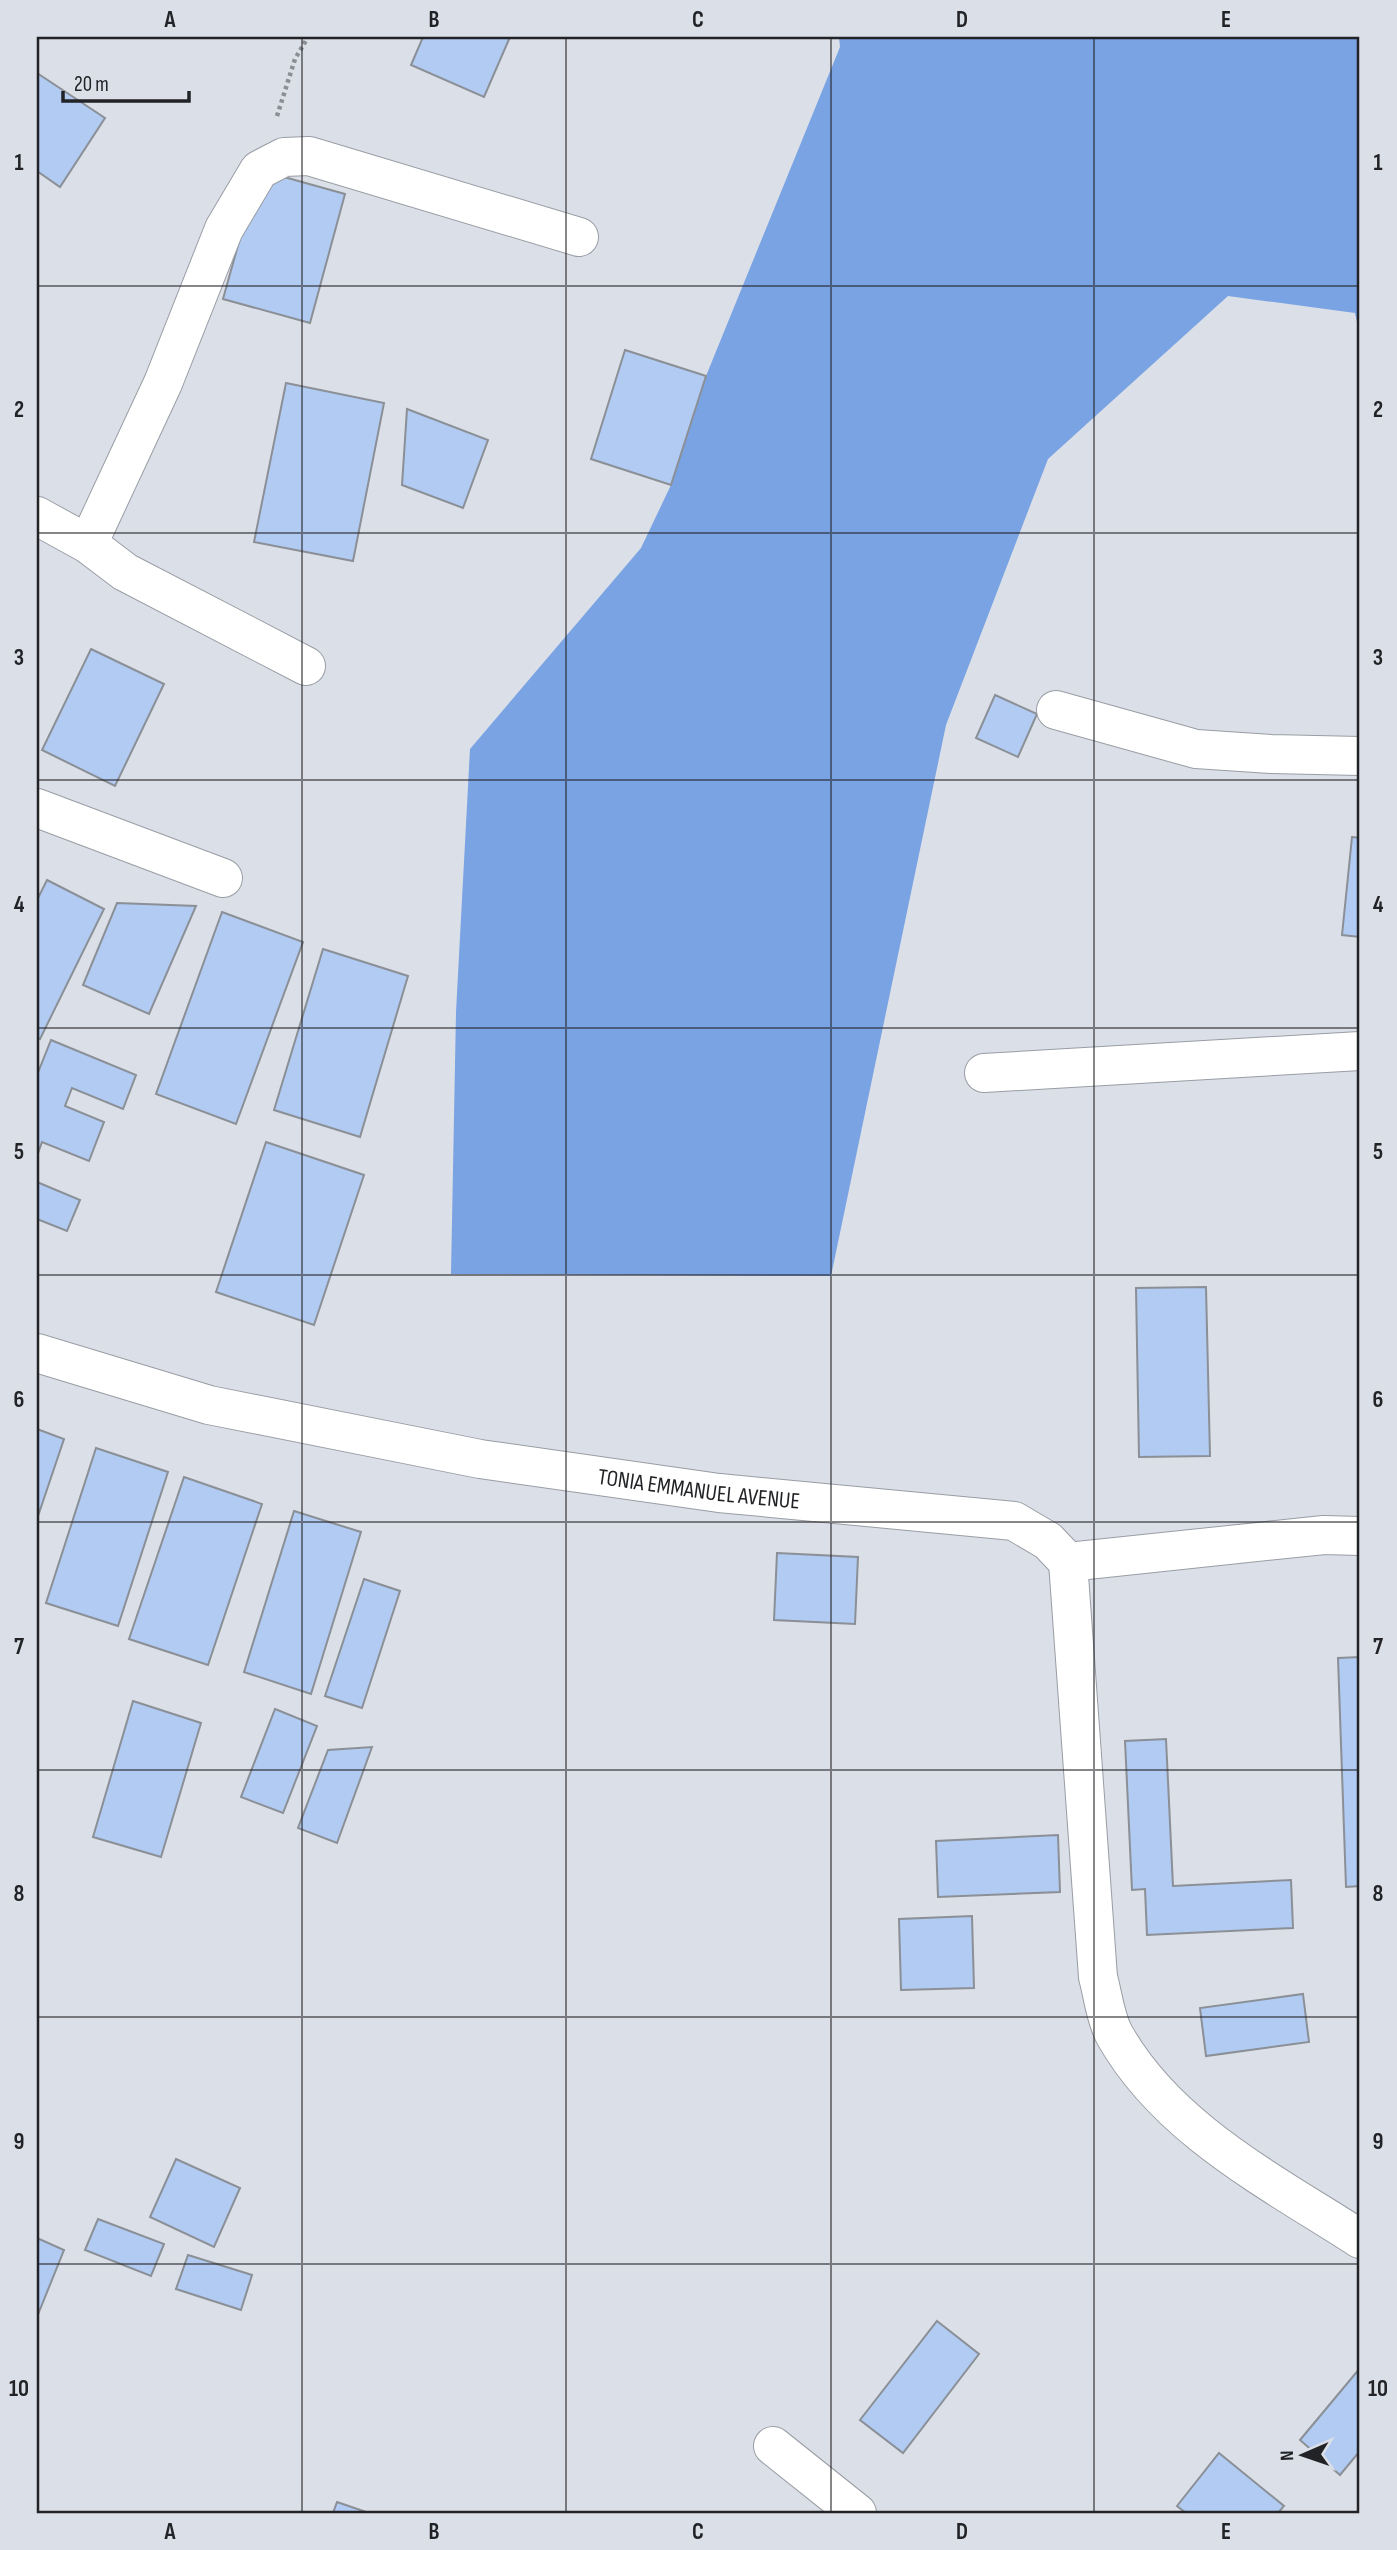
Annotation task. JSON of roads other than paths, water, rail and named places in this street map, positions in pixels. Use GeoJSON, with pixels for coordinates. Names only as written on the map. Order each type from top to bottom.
{"type":"FeatureCollection","features":[{"type":"Feature","properties":{"kind":"street"},"geometry":{"type":"LineString","coordinates":[[88,544],[163,383],[225,229],[259,170],[284,157],[309,156],[579,237]]}},
{"type":"Feature","properties":{"kind":"street"},"geometry":{"type":"LineString","coordinates":[[37,516],[88,544],[125,572],[306,666]]}},
{"type":"Feature","properties":{"kind":"street"},"geometry":{"type":"LineString","coordinates":[[1056,710],[1196,749],[1360,756]]}},
{"type":"Feature","properties":{"kind":"street"},"geometry":{"type":"LineString","coordinates":[[37,808],[223,877]]}},
{"type":"Feature","properties":{"kind":"street"},"geometry":{"type":"LineString","coordinates":[[984,1073],[1360,1051]]}},
{"type":"Feature","properties":{"kind":"street","name":"TONIA EMMANUEL AVENUE"},"geometry":{"type":"LineString","coordinates":[[37,1353],[209,1405],[480,1459],[719,1493],[1014,1521],[1048,1541],[1068,1562]]}},
{"type":"Feature","properties":{"kind":"street"},"geometry":{"type":"LineString","coordinates":[[1360,1535],[1324,1535],[1068,1562],[1097,1977],[1113,2031],[1136,2068],[1179,2116],[1255,2171],[1360,2239]]}},
{"type":"Feature","properties":{"kind":"street"},"geometry":{"type":"LineString","coordinates":[[773,2446],[857,2513]]}}]}
